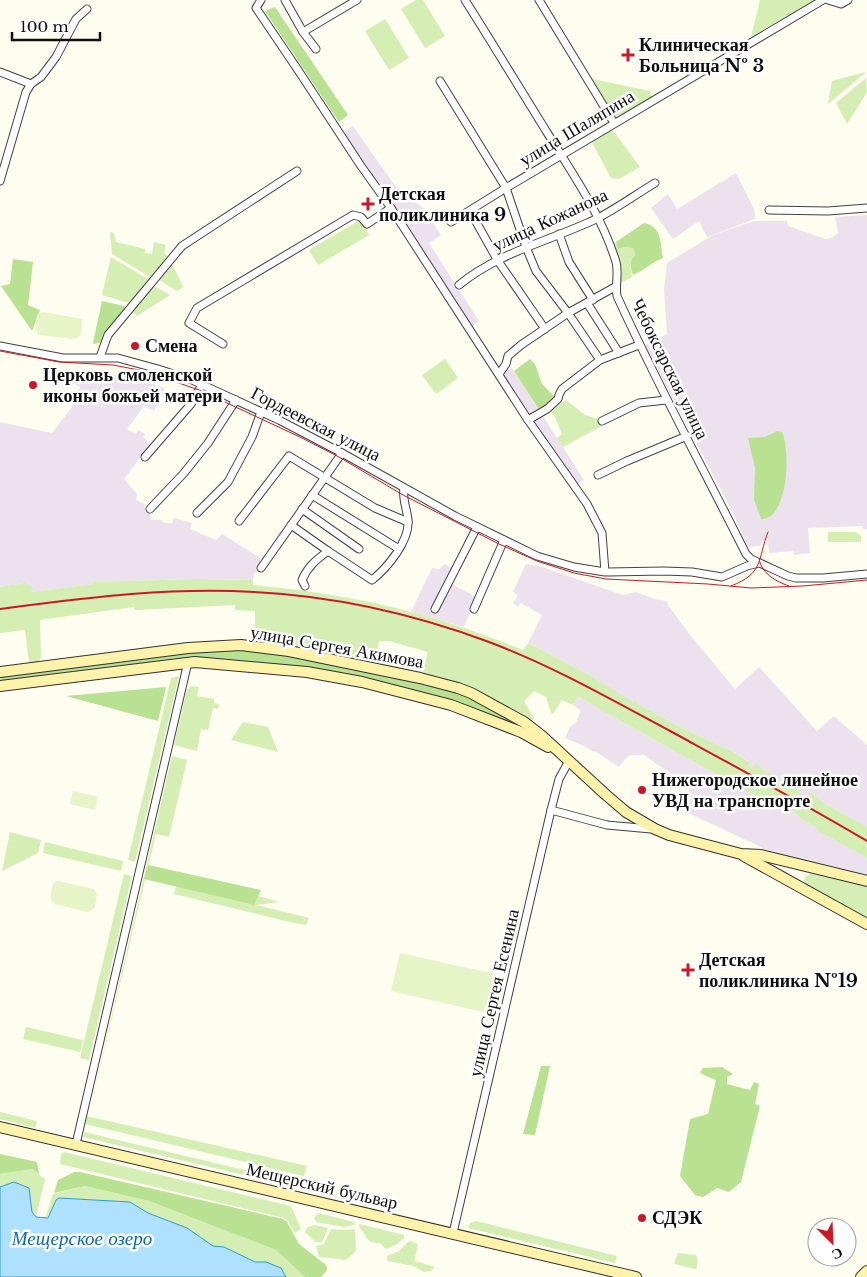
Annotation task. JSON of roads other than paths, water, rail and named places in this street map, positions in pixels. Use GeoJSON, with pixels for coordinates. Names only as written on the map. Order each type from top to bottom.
{"type":"FeatureCollection","features":[{"type":"Feature","properties":{"kind":"main road","name":"улица Сергея Акимова"},"geometry":{"type":"LineString","coordinates":[[0,672],[188,648],[254,646],[289,651],[420,678],[458,688],[499,707],[523,728]]}},
{"type":"Feature","properties":{"kind":"main road","name":"улица Сергея Акимова"},"geometry":{"type":"LineString","coordinates":[[0,686],[188,662],[235,664],[307,672],[362,682],[422,696],[523,728],[542,736],[626,812],[655,829],[670,835],[741,854],[761,855],[867,881]]}},
{"type":"Feature","properties":{"kind":"main road","name":"улица Сергея Акимова"},"geometry":{"type":"LineString","coordinates":[[741,854],[867,924]]}},
{"type":"Feature","properties":{"kind":"main road"},"geometry":{"type":"LineString","coordinates":[[800,887],[799,878],[808,867]]}},
{"type":"Feature","properties":{"kind":"main road","name":"Мещерский бульвар"},"geometry":{"type":"LineString","coordinates":[[0,1127],[636,1277]]}},
{"type":"Feature","properties":{"kind":"main road"},"geometry":{"type":"LineString","coordinates":[[861,1277],[867,1271]]}},
{"type":"Feature","properties":{"kind":"street"},"geometry":{"type":"LineString","coordinates":[[261,0],[256,8],[391,208],[528,420],[592,513],[602,534],[606,572]]}},
{"type":"Feature","properties":{"kind":"street"},"geometry":{"type":"LineString","coordinates":[[285,0],[316,49]]}},
{"type":"Feature","properties":{"kind":"street"},"geometry":{"type":"LineString","coordinates":[[304,32],[357,0]]}},
{"type":"Feature","properties":{"kind":"street","name":"Чебоксарская улица"},"geometry":{"type":"LineString","coordinates":[[465,0],[561,156],[597,219],[616,264],[617,276],[615,286],[617,296],[639,345],[746,554],[759,563]]}},
{"type":"Feature","properties":{"kind":"street"},"geometry":{"type":"LineString","coordinates":[[539,0],[614,123]]}},
{"type":"Feature","properties":{"kind":"street","name":"улица Шаляпина"},"geometry":{"type":"LineString","coordinates":[[451,222],[823,0]]}},
{"type":"Feature","properties":{"kind":"street"},"geometry":{"type":"LineString","coordinates":[[828,0],[841,4],[848,0]]}},
{"type":"Feature","properties":{"kind":"street"},"geometry":{"type":"LineString","coordinates":[[0,181],[26,92],[31,84],[41,77],[56,56],[76,19],[87,9]]}},
{"type":"Feature","properties":{"kind":"street"},"geometry":{"type":"LineString","coordinates":[[0,72],[31,84]]}},
{"type":"Feature","properties":{"kind":"street"},"geometry":{"type":"LineString","coordinates":[[440,80],[506,188],[536,271],[600,360]]}},
{"type":"Feature","properties":{"kind":"street"},"geometry":{"type":"LineString","coordinates":[[100,357],[108,335],[182,246],[298,171]]}},
{"type":"Feature","properties":{"kind":"street","name":"улица Кожанова"},"geometry":{"type":"LineString","coordinates":[[459,285],[473,273],[498,260],[597,219],[655,183]]}},
{"type":"Feature","properties":{"kind":"street"},"geometry":{"type":"LineString","coordinates":[[224,344],[189,323],[197,308],[353,215],[361,217],[367,224],[391,208]]}},
{"type":"Feature","properties":{"kind":"street"},"geometry":{"type":"LineString","coordinates":[[769,210],[828,211],[867,208]]}},
{"type":"Feature","properties":{"kind":"street"},"geometry":{"type":"LineString","coordinates":[[470,211],[498,260],[545,328]]}},
{"type":"Feature","properties":{"kind":"street"},"geometry":{"type":"LineString","coordinates":[[559,234],[569,262],[619,353]]}},
{"type":"Feature","properties":{"kind":"street"},"geometry":{"type":"LineString","coordinates":[[499,374],[506,364],[508,356],[521,345],[568,313],[615,286]]}},
{"type":"Feature","properties":{"kind":"street"},"geometry":{"type":"LineString","coordinates":[[528,420],[547,409],[558,399],[562,389],[600,360],[639,345]]}},
{"type":"Feature","properties":{"kind":"street","name":"Гордеевская улица"},"geometry":{"type":"LineString","coordinates":[[0,346],[63,358],[118,358],[202,385],[342,453],[477,527],[537,556],[574,567],[606,572],[692,572],[722,577],[759,563]]}},
{"type":"Feature","properties":{"kind":"street"},"geometry":{"type":"LineString","coordinates":[[145,457],[191,404],[202,385]]}},
{"type":"Feature","properties":{"kind":"street"},"geometry":{"type":"LineString","coordinates":[[150,509],[184,473],[208,443],[236,400]]}},
{"type":"Feature","properties":{"kind":"street"},"geometry":{"type":"LineString","coordinates":[[602,421],[639,403],[666,400]]}},
{"type":"Feature","properties":{"kind":"street"},"geometry":{"type":"LineString","coordinates":[[197,513],[228,482],[252,437],[261,412]]}},
{"type":"Feature","properties":{"kind":"street"},"geometry":{"type":"LineString","coordinates":[[598,475],[687,436]]}},
{"type":"Feature","properties":{"kind":"street"},"geometry":{"type":"LineString","coordinates":[[261,568],[342,453]]}},
{"type":"Feature","properties":{"kind":"street"},"geometry":{"type":"LineString","coordinates":[[239,521],[289,456],[375,508],[408,522]]}},
{"type":"Feature","properties":{"kind":"street"},"geometry":{"type":"LineString","coordinates":[[291,525],[328,552],[372,580],[382,572],[399,549],[406,534],[408,522],[403,495],[404,488]]}},
{"type":"Feature","properties":{"kind":"street"},"geometry":{"type":"LineString","coordinates":[[312,495],[399,549]]}},
{"type":"Feature","properties":{"kind":"street"},"geometry":{"type":"LineString","coordinates":[[302,509],[359,549]]}},
{"type":"Feature","properties":{"kind":"street"},"geometry":{"type":"LineString","coordinates":[[435,609],[477,527]]}},
{"type":"Feature","properties":{"kind":"street"},"geometry":{"type":"LineString","coordinates":[[474,609],[504,540]]}},
{"type":"Feature","properties":{"kind":"street"},"geometry":{"type":"LineString","coordinates":[[305,586],[302,580],[306,569],[328,552]]}},
{"type":"Feature","properties":{"kind":"street"},"geometry":{"type":"LineString","coordinates":[[759,563],[796,578],[823,578],[867,574]]}},
{"type":"Feature","properties":{"kind":"street"},"geometry":{"type":"LineString","coordinates":[[76,1144],[188,662]]}},
{"type":"Feature","properties":{"kind":"street","name":"улица Сергея Есенина"},"geometry":{"type":"LineString","coordinates":[[453,1233],[551,810],[559,779],[569,762]]}},
{"type":"Feature","properties":{"kind":"street"},"geometry":{"type":"LineString","coordinates":[[551,810],[608,825],[655,829]]}},
{"type":"Feature","properties":{"kind":"water","name":"Мещерское озеро"},"geometry":{"type":"Polygon","coordinates":[[[14,1182],[29,1188],[32,1212],[36,1217],[48,1218],[56,1200],[59,1198],[130,1202],[148,1213],[187,1228],[213,1246],[224,1247],[255,1262],[266,1262],[281,1268],[286,1277],[0,1277],[0,1187],[14,1182]]]}},
{"type":"Feature","properties":{"kind":"tram line"},"geometry":{"type":"LineString","coordinates":[[0,351],[59,362],[113,365],[144,371],[199,390],[339,457],[403,495],[499,544],[537,561],[574,573],[606,579],[751,588],[803,586],[867,580]]}},
{"type":"Feature","properties":{"kind":"tram line"},"geometry":{"type":"LineString","coordinates":[[731,586],[742,581],[754,571],[758,565],[768,532]]}},
{"type":"Feature","properties":{"kind":"tram line"},"geometry":{"type":"LineString","coordinates":[[759,559],[766,573],[789,586]]}},
{"type":"Feature","properties":{"kind":"railway"},"geometry":{"type":"LineString","coordinates":[[0,609],[127,594],[222,591],[284,594],[344,602],[403,615],[489,642],[559,673],[746,772],[867,841]]}},
{"type":"Feature","properties":{"kind":"place","name":"Клиническая Больница № 3"},"geometry":{"type":"Point","coordinates":[628,55]}},
{"type":"Feature","properties":{"kind":"place","name":"Детская поликлиника 9"},"geometry":{"type":"Point","coordinates":[368,204]}},
{"type":"Feature","properties":{"kind":"place","name":"Смена"},"geometry":{"type":"Point","coordinates":[135,346]}},
{"type":"Feature","properties":{"kind":"place","name":"Церковь смоленской иконы божьей матери"},"geometry":{"type":"Point","coordinates":[33,385]}},
{"type":"Feature","properties":{"kind":"place","name":"Нижегородское линейное УВД на транспорте"},"geometry":{"type":"Point","coordinates":[642,790]}},
{"type":"Feature","properties":{"kind":"place","name":"Детская поликлиника №19"},"geometry":{"type":"Point","coordinates":[688,970]}},
{"type":"Feature","properties":{"kind":"place","name":"СДЭК"},"geometry":{"type":"Point","coordinates":[642,1218]}}]}
